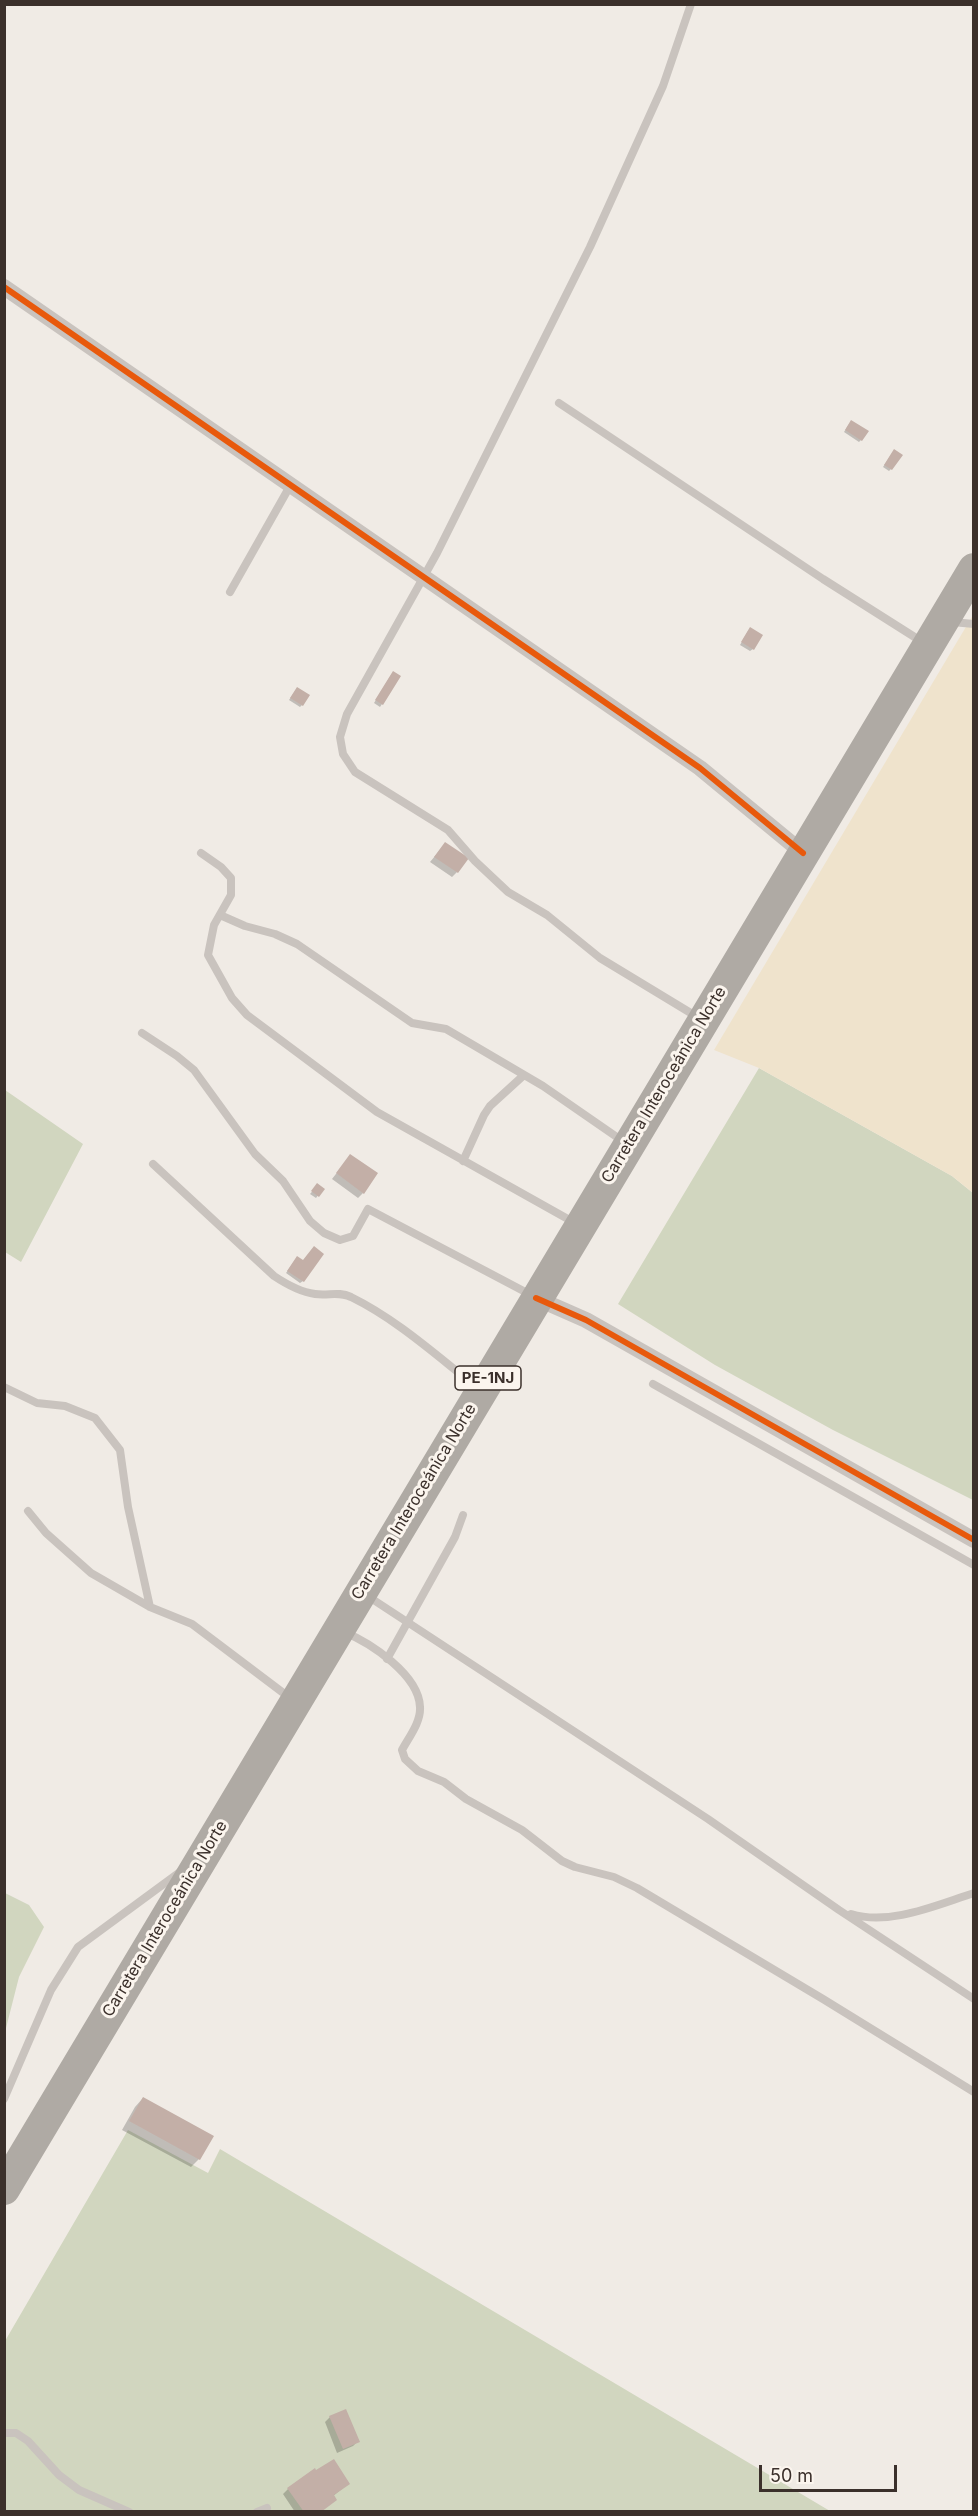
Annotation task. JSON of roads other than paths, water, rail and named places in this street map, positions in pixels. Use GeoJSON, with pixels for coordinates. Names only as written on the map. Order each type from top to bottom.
{"type":"FeatureCollection","features":[{"type":"Feature","properties":{"kind":"highway","name":"Carretera Interoceánica Norte"},"geometry":{"type":"LineString","coordinates":[[4,2189],[974,569]]}},
{"type":"Feature","properties":{"kind":"street"},"geometry":{"type":"LineString","coordinates":[[4,287],[700,768],[803,853]]}},
{"type":"Feature","properties":{"kind":"street"},"geometry":{"type":"LineString","coordinates":[[536,1298],[586,1320],[974,1540]]}},
{"type":"Feature","properties":{"kind":"lane"},"geometry":{"type":"LineString","coordinates":[[691,4],[663,86],[590,247],[437,553],[347,714],[340,737],[343,754],[355,772],[448,830],[475,861],[508,892],[547,915],[600,958],[703,1020]]}},
{"type":"Feature","properties":{"kind":"lane"},"geometry":{"type":"LineString","coordinates":[[559,403],[823,579],[935,633],[974,624]]}},
{"type":"Feature","properties":{"kind":"lane"},"geometry":{"type":"LineString","coordinates":[[230,592],[290,486]]}},
{"type":"Feature","properties":{"kind":"lane"},"geometry":{"type":"LineString","coordinates":[[201,853],[231,878],[231,895],[214,925],[208,955],[232,998],[247,1015],[377,1112],[580,1225]]}},
{"type":"Feature","properties":{"kind":"lane"},"geometry":{"type":"LineString","coordinates":[[220,915],[297,944],[412,1023],[446,1029],[524,1075],[628,1145]]}},
{"type":"Feature","properties":{"kind":"lane"},"geometry":{"type":"LineString","coordinates":[[142,1033],[194,1070],[255,1154],[283,1181],[310,1221],[324,1233],[340,1240],[353,1236],[368,1209],[536,1298]]}},
{"type":"Feature","properties":{"kind":"lane"},"geometry":{"type":"LineString","coordinates":[[463,1161],[484,1115],[524,1075]]}},
{"type":"Feature","properties":{"kind":"lane"},"geometry":{"type":"LineString","coordinates":[[153,1164],[274,1276],[290,1287],[316,1294],[340,1292],[352,1298],[384,1316],[481,1390]]}},
{"type":"Feature","properties":{"kind":"lane"},"geometry":{"type":"LineString","coordinates":[[653,1384],[974,1565]]}},
{"type":"Feature","properties":{"kind":"lane"},"geometry":{"type":"LineString","coordinates":[[4,1387],[36,1403],[65,1406],[94,1418],[120,1450],[128,1507],[150,1607]]}},
{"type":"Feature","properties":{"kind":"lane"},"geometry":{"type":"LineString","coordinates":[[28,1511],[46,1533],[91,1573],[150,1607],[192,1624],[295,1702]]}},
{"type":"Feature","properties":{"kind":"lane"},"geometry":{"type":"LineString","coordinates":[[387,1659],[455,1537],[463,1515]]}},
{"type":"Feature","properties":{"kind":"lane"},"geometry":{"type":"LineString","coordinates":[[361,1592],[708,1819],[839,1910],[974,1999]]}},
{"type":"Feature","properties":{"kind":"lane"},"geometry":{"type":"LineString","coordinates":[[338,1629],[365,1641],[387,1659],[407,1677],[417,1694],[421,1708],[417,1722],[402,1750],[405,1759],[418,1771],[444,1782],[466,1799],[522,1830],[562,1861],[575,1867],[614,1877],[682,1914],[974,2092]]}},
{"type":"Feature","properties":{"kind":"lane"},"geometry":{"type":"LineString","coordinates":[[4,2099],[51,1990],[78,1947],[155,1889],[202,1858]]}},
{"type":"Feature","properties":{"kind":"lane"},"geometry":{"type":"LineString","coordinates":[[839,1910],[866,1919],[887,1917],[974,1893]]}},
{"type":"Feature","properties":{"kind":"lane"},"geometry":{"type":"LineString","coordinates":[[4,2433],[16,2433],[28,2441],[59,2475],[79,2490],[129,2511]]}},
{"type":"Feature","properties":{"kind":"lane"},"geometry":{"type":"LineString","coordinates":[[257,2511],[267,2508]]}}]}
